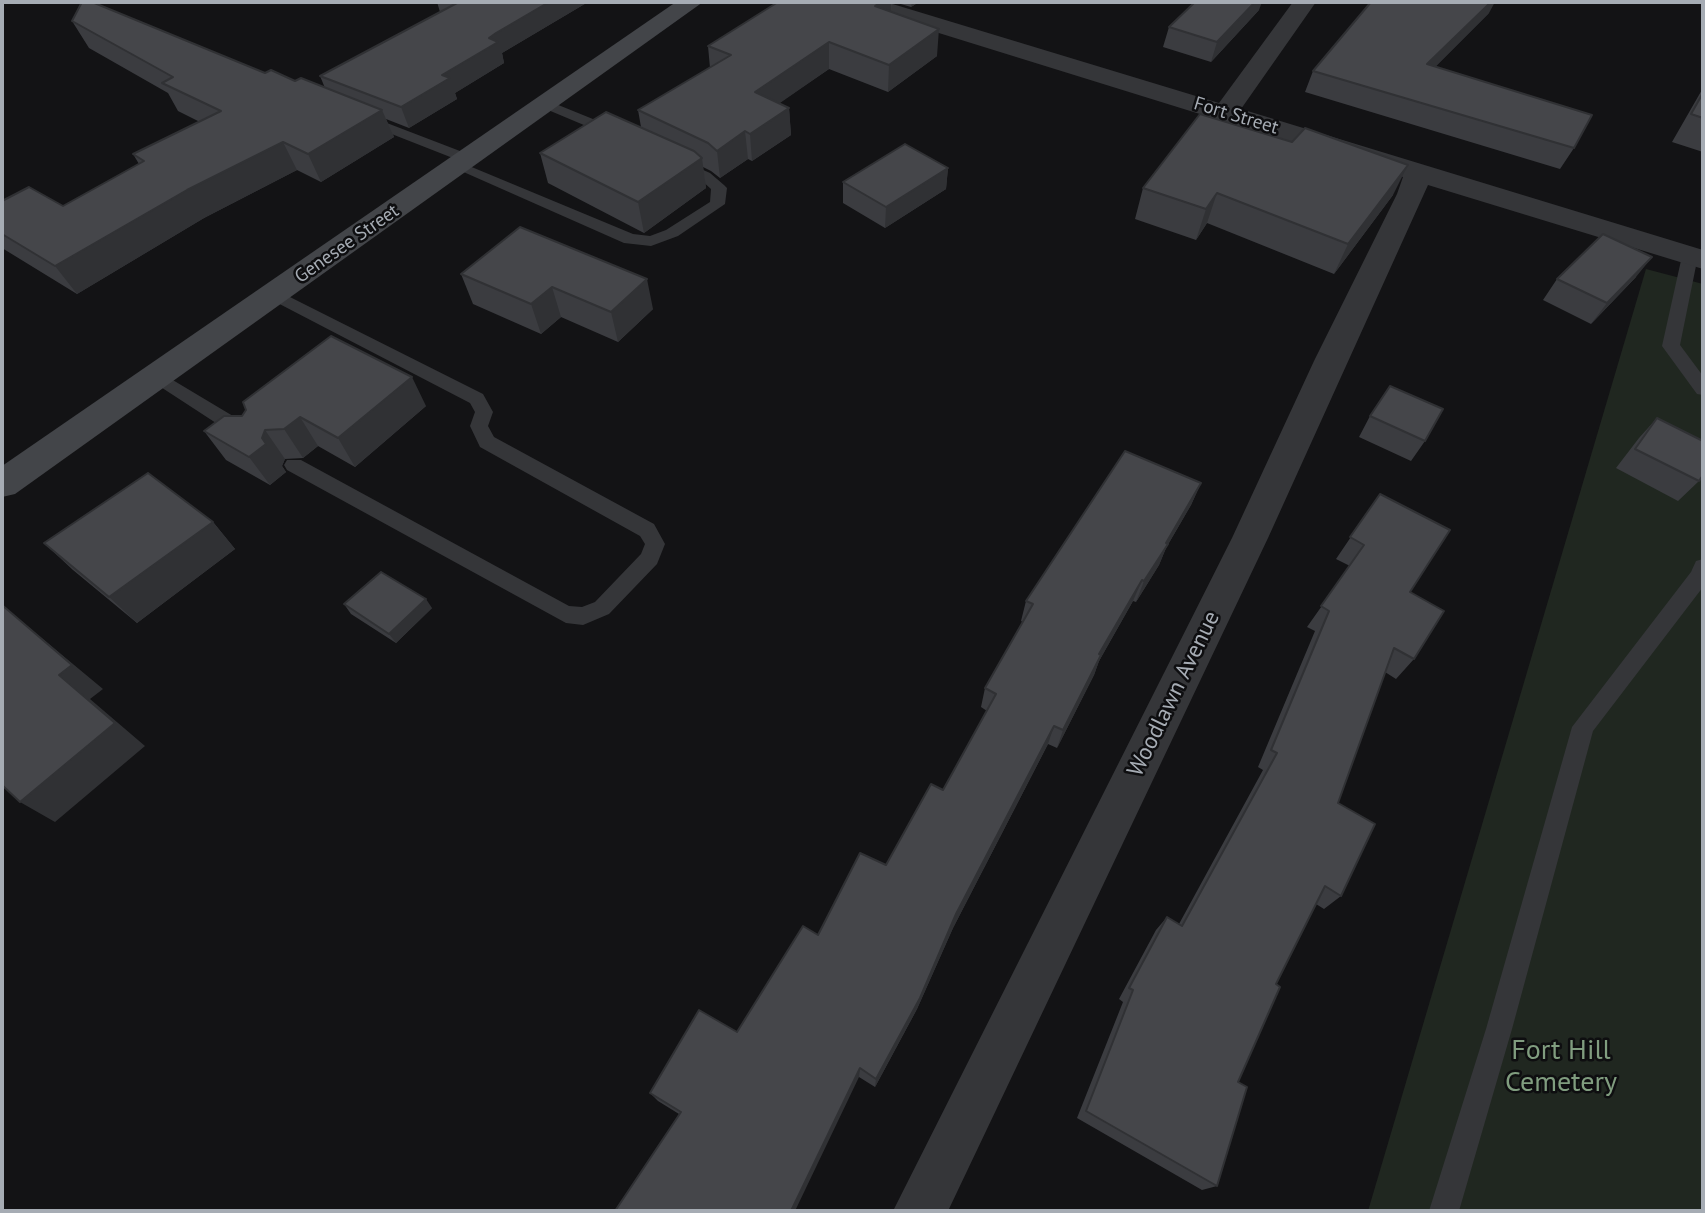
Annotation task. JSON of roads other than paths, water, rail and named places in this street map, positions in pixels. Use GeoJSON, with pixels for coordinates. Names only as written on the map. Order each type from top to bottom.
{"type":"FeatureCollection","features":[{"type":"Feature","properties":{"kind":"main road","name":"Genesee Street"},"geometry":{"type":"LineString","coordinates":[[2,484],[691,2]]}},
{"type":"Feature","properties":{"kind":"street","name":"Fort Street"},"geometry":{"type":"LineString","coordinates":[[863,2],[1697,258]]}},
{"type":"Feature","properties":{"kind":"street"},"geometry":{"type":"LineString","coordinates":[[1225,113],[1305,2]]}},
{"type":"Feature","properties":{"kind":"street","name":"Woodlawn Avenue"},"geometry":{"type":"LineString","coordinates":[[920,1211],[1250,538],[1329,361],[1411,194],[1418,172]]}},
{"type":"Feature","properties":{"kind":"lane"},"geometry":{"type":"LineString","coordinates":[[546,104],[629,139]]}},
{"type":"Feature","properties":{"kind":"lane"},"geometry":{"type":"LineString","coordinates":[[355,115],[630,239],[651,241],[672,233],[717,204],[719,188],[705,176],[662,155]]}},
{"type":"Feature","properties":{"kind":"lane"},"geometry":{"type":"LineString","coordinates":[[1697,258],[1671,346],[1703,389]]}},
{"type":"Feature","properties":{"kind":"lane"},"geometry":{"type":"LineString","coordinates":[[274,295],[477,399],[484,412],[479,426],[487,442],[646,530],[655,544],[650,558],[602,608],[583,616],[566,614],[294,465]]}},
{"type":"Feature","properties":{"kind":"lane"},"geometry":{"type":"LineString","coordinates":[[156,376],[254,438]]}},
{"type":"Feature","properties":{"kind":"lane"},"geometry":{"type":"LineString","coordinates":[[1444,1211],[1499,1029],[1583,727],[1700,576],[1703,567]]}},
{"type":"Feature","properties":{"kind":"park label","name":"Fort Hill Cemetery"},"geometry":{"type":"Point","coordinates":[1561,1067]}}]}
